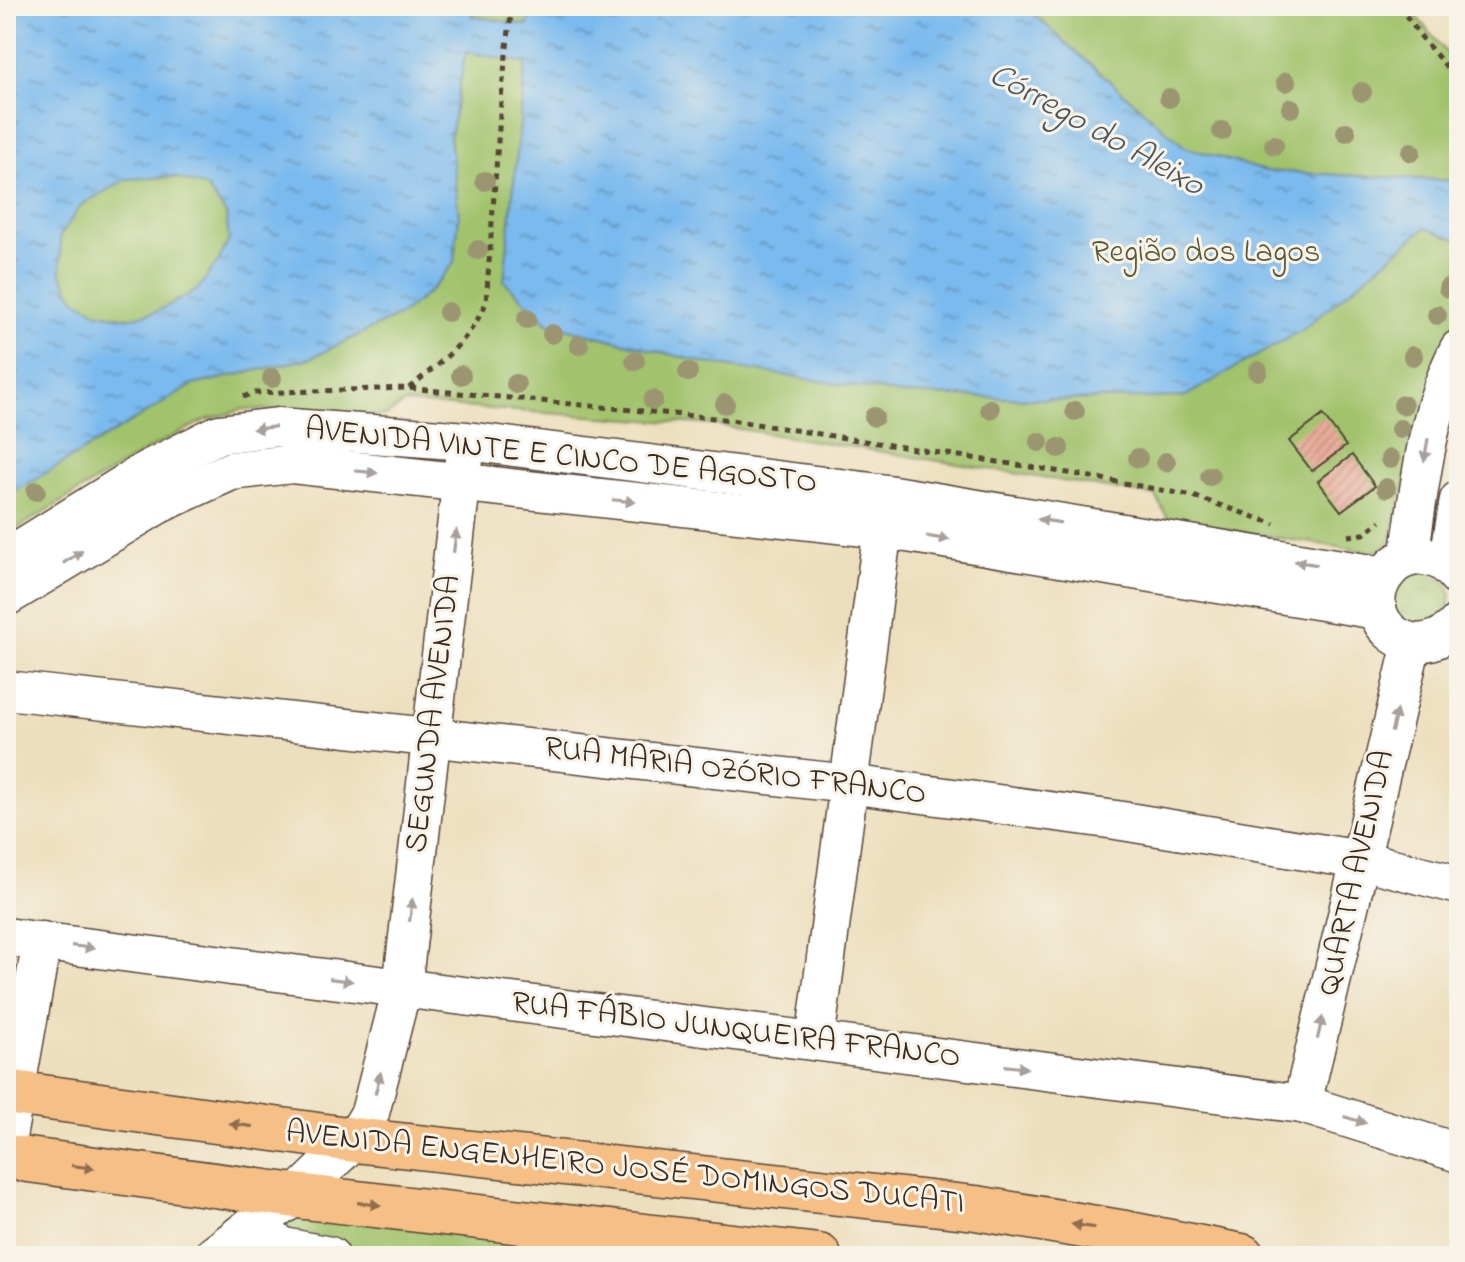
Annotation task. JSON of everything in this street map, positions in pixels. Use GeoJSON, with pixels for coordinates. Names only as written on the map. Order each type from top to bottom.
{"type":"FeatureCollection","features":[{"type":"Feature","properties":{"kind":"main road","name":"AVENIDA ENGENHEIRO JOSÉ DOMINGOS DUCATI"},"geometry":{"type":"LineString","coordinates":[[11,1093],[354,1140],[976,1208],[1242,1256]]}},
{"type":"Feature","properties":{"kind":"main road","name":"AVENIDA ENGENHEIRO JOSÉ DOMINGOS DUCATI"},"geometry":{"type":"LineString","coordinates":[[6,1157],[296,1196],[819,1256]]}},
{"type":"Feature","properties":{"kind":"street"},"geometry":{"type":"LineString","coordinates":[[1456,336],[1390,581],[1384,625],[1396,637],[1412,643],[1430,643],[1447,636],[1459,622]]}},
{"type":"Feature","properties":{"kind":"street","name":"AVENIDA VINTE E CINCO DE AGOSTO"},"geometry":{"type":"LineString","coordinates":[[6,558],[149,469],[219,434],[278,427],[467,441],[885,512],[1390,581],[1430,556],[1454,571]]}},
{"type":"Feature","properties":{"kind":"street","name":"SEGUNDA AVENIDA"},"geometry":{"type":"LineString","coordinates":[[213,1256],[296,1196],[354,1140],[370,1113],[402,988],[467,441]]}},
{"type":"Feature","properties":{"kind":"street","name":"AVENIDA VINTE E CINCO DE AGOSTO"},"geometry":{"type":"LineString","coordinates":[[6,597],[159,504],[231,471],[292,464],[462,483],[885,512]]}},
{"type":"Feature","properties":{"kind":"street"},"geometry":{"type":"LineString","coordinates":[[1454,571],[1459,500]]}},
{"type":"Feature","properties":{"kind":"street"},"geometry":{"type":"LineString","coordinates":[[815,1041],[885,512]]}},
{"type":"Feature","properties":{"kind":"street","name":"QUARTA AVENIDA"},"geometry":{"type":"LineString","coordinates":[[1302,1104],[1412,643]]}},
{"type":"Feature","properties":{"kind":"street","name":"RUA MARIA OZÓRIO FRANCO"},"geometry":{"type":"LineString","coordinates":[[6,690],[849,784],[1116,820],[1361,860],[1459,885]]}},
{"type":"Feature","properties":{"kind":"street"},"geometry":{"type":"LineString","coordinates":[[6,1143],[24,939]]}},
{"type":"Feature","properties":{"kind":"street","name":"RUA FÁBIO JUNQUEIRA FRANCO"},"geometry":{"type":"LineString","coordinates":[[24,939],[1302,1104],[1459,1153]]}},
{"type":"Feature","properties":{"kind":"street"},"geometry":{"type":"LineString","coordinates":[[250,1227],[284,1247],[330,1256]]}},
{"type":"Feature","properties":{"kind":"path"},"geometry":{"type":"LineString","coordinates":[[1399,6],[1459,81]]}},
{"type":"Feature","properties":{"kind":"path"},"geometry":{"type":"LineString","coordinates":[[408,388],[459,347],[477,324],[486,303],[502,88],[512,8]]}},
{"type":"Feature","properties":{"kind":"path"},"geometry":{"type":"LineString","coordinates":[[1456,336],[1459,310]]}},
{"type":"Feature","properties":{"kind":"path"},"geometry":{"type":"LineString","coordinates":[[239,399],[253,393],[408,388],[724,419],[1081,475],[1193,496],[1285,527]]}},
{"type":"Feature","properties":{"kind":"path"},"geometry":{"type":"LineString","coordinates":[[1336,534],[1364,534],[1379,525],[1385,514]]}},
{"type":"Feature","properties":{"kind":"green space","name":"Região dos Lagos"},"geometry":{"type":"Polygon","coordinates":[[[6,6],[1408,6],[1448,55],[1459,61],[1459,329],[1426,403],[1389,543],[1381,550],[1371,552],[1169,521],[1156,496],[715,425],[405,403],[386,416],[244,409],[203,421],[156,445],[6,535],[6,6]]]}},
{"type":"Feature","properties":{"kind":"green space"},"geometry":{"type":"Polygon","coordinates":[[[1421,568],[1448,585],[1451,595],[1446,617],[1406,629],[1388,592],[1421,568]]]}},
{"type":"Feature","properties":{"kind":"green space"},"geometry":{"type":"Polygon","coordinates":[[[289,1212],[676,1256],[228,1256],[289,1212]]]}},
{"type":"Feature","properties":{"kind":"water","name":"Região dos Lagos"},"geometry":{"type":"Polygon","coordinates":[[[6,6],[473,6],[472,16],[528,25],[530,6],[1024,6],[1185,147],[1265,171],[1459,181],[1459,240],[1425,228],[1302,330],[1184,397],[1062,400],[901,394],[701,362],[549,324],[504,281],[526,63],[466,52],[450,136],[459,217],[454,263],[430,291],[402,314],[311,358],[193,385],[6,497],[6,6]],[[174,177],[127,179],[81,205],[60,236],[61,274],[74,298],[99,313],[129,318],[158,311],[197,290],[229,240],[226,214],[206,187],[174,177]]]}},
{"type":"Feature","properties":{"kind":"building"},"geometry":{"type":"Polygon","coordinates":[[[1323,415],[1346,446],[1312,471],[1289,441],[1323,415]]]}},
{"type":"Feature","properties":{"kind":"building"},"geometry":{"type":"Polygon","coordinates":[[[1352,455],[1375,486],[1341,511],[1318,481],[1352,455]]]}},
{"type":"Feature","properties":{"kind":"water label","name":"Córrego do Aleixo"},"geometry":{"type":"Point","coordinates":[1096,131]}}]}
